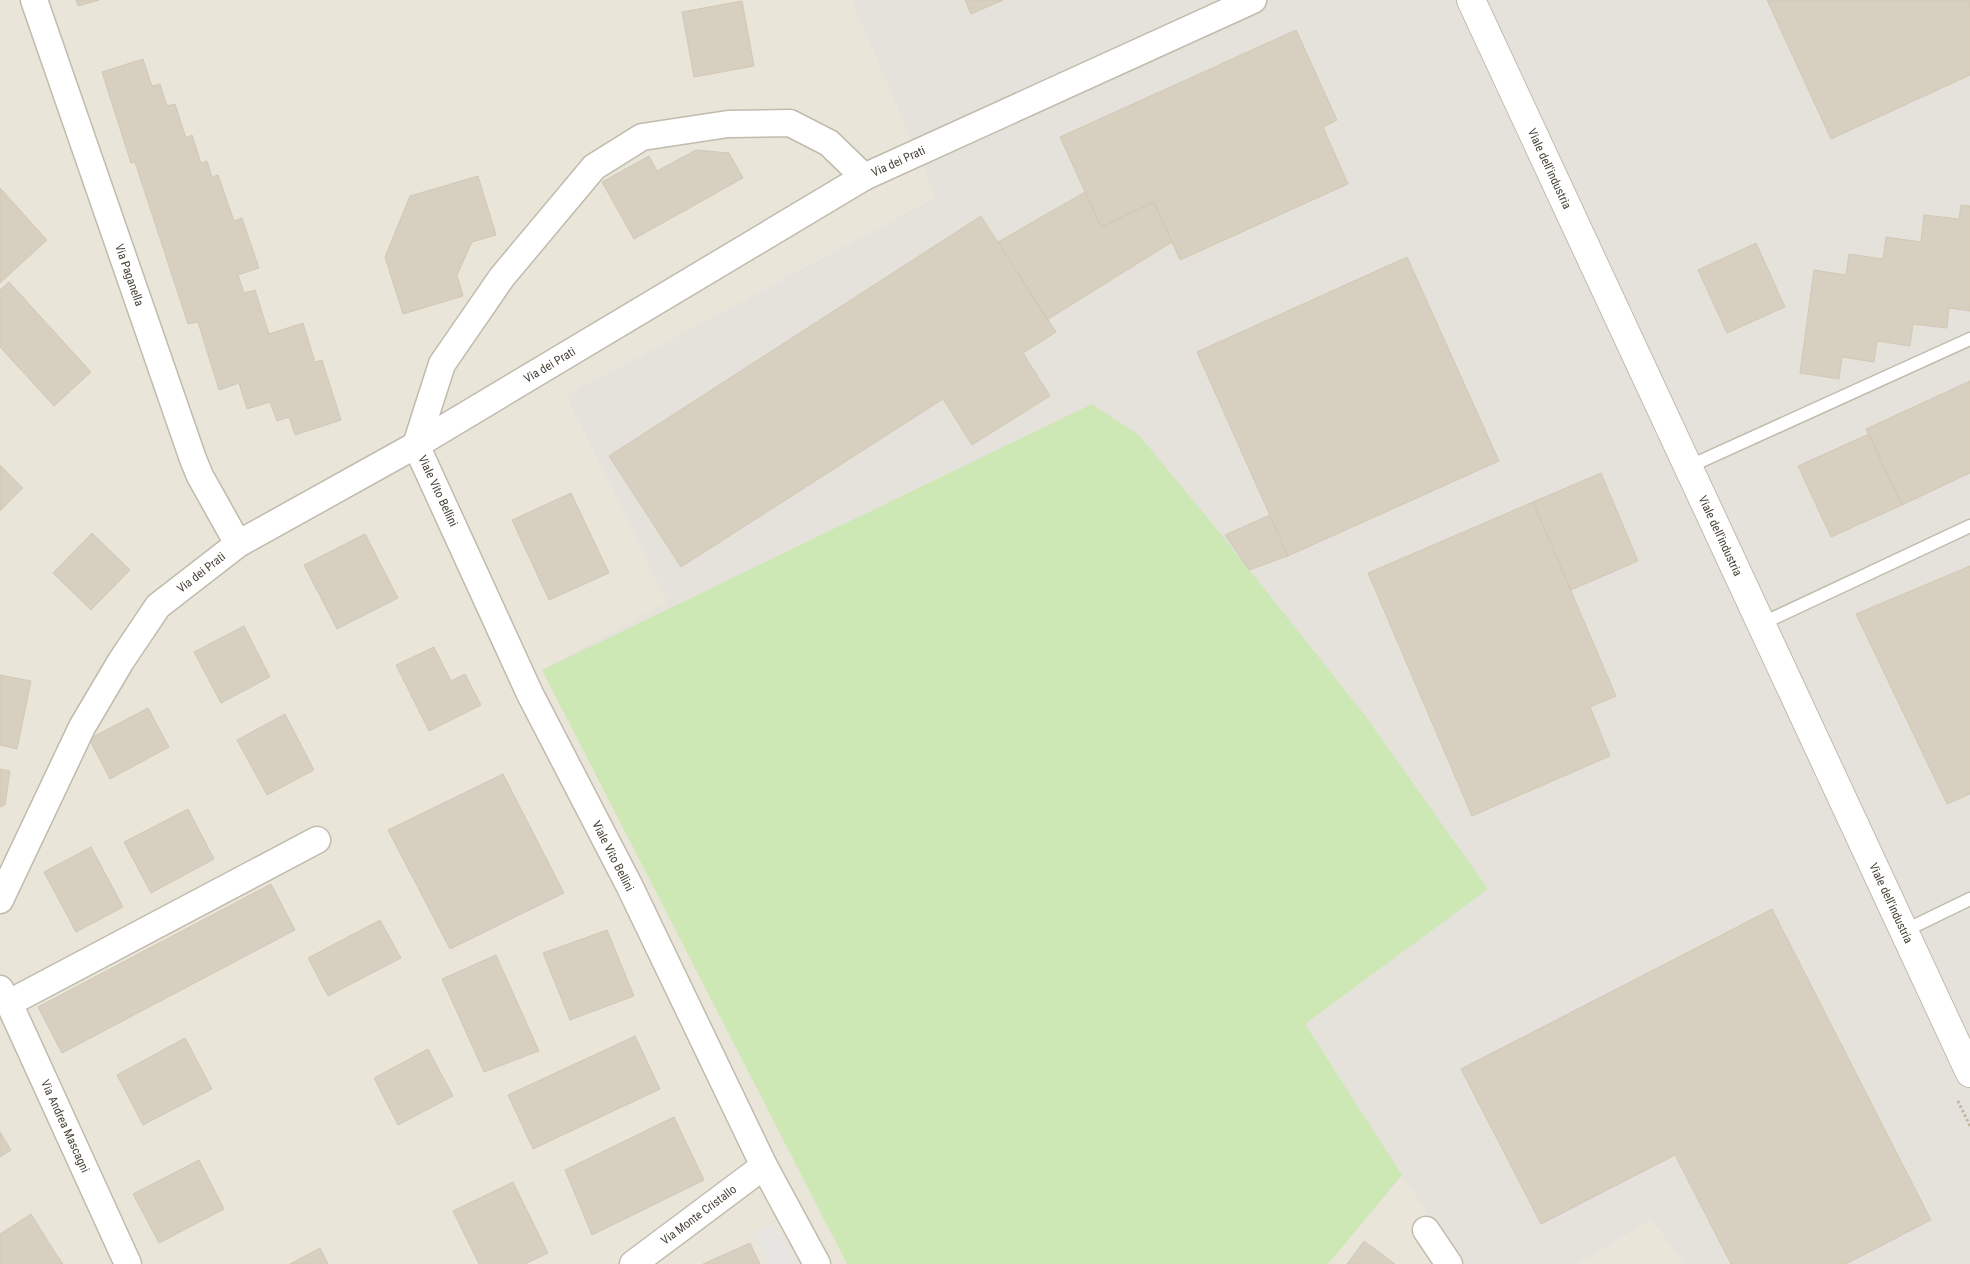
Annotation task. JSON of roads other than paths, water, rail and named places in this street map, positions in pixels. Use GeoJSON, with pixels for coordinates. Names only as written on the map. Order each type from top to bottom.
{"type":"FeatureCollection","features":[{"type":"Feature","properties":{"kind":"street","name":"Via Paganella"},"geometry":{"type":"LineString","coordinates":[[34,0],[193,459],[200,476],[238,544]]}},
{"type":"Feature","properties":{"kind":"street","name":"Via dei Prati"},"geometry":{"type":"LineString","coordinates":[[0,900],[82,727],[158,606],[238,544],[416,444],[864,177],[1253,0]]}},
{"type":"Feature","properties":{"kind":"street","name":"Viale dell'industria"},"geometry":{"type":"LineString","coordinates":[[1471,0],[1970,1073]]}},
{"type":"Feature","properties":{"kind":"street"},"geometry":{"type":"LineString","coordinates":[[416,444],[442,364],[502,278],[594,167],[642,137],[728,124],[790,123],[829,144],[864,177]]}},
{"type":"Feature","properties":{"kind":"street","name":"Viale Vito Bellini"},"geometry":{"type":"LineString","coordinates":[[416,444],[530,694],[628,885],[764,1166],[817,1264]]}},
{"type":"Feature","properties":{"kind":"street"},"geometry":{"type":"LineString","coordinates":[[5,996],[317,840]]}},
{"type":"Feature","properties":{"kind":"street","name":"Via Andrea Mascagni"},"geometry":{"type":"LineString","coordinates":[[5,996],[128,1264]]}},
{"type":"Feature","properties":{"kind":"street","name":"Via Monte Cristallo"},"geometry":{"type":"LineString","coordinates":[[633,1264],[764,1166]]}},
{"type":"Feature","properties":{"kind":"street"},"geometry":{"type":"LineString","coordinates":[[1426,1230],[1449,1264]]}},
{"type":"Feature","properties":{"kind":"lane"},"geometry":{"type":"LineString","coordinates":[[1688,467],[1970,339]]}},
{"type":"Feature","properties":{"kind":"lane"},"geometry":{"type":"LineString","coordinates":[[1761,624],[1970,526]]}},
{"type":"Feature","properties":{"kind":"lane"},"geometry":{"type":"LineString","coordinates":[[1904,931],[1970,899]]}}]}
